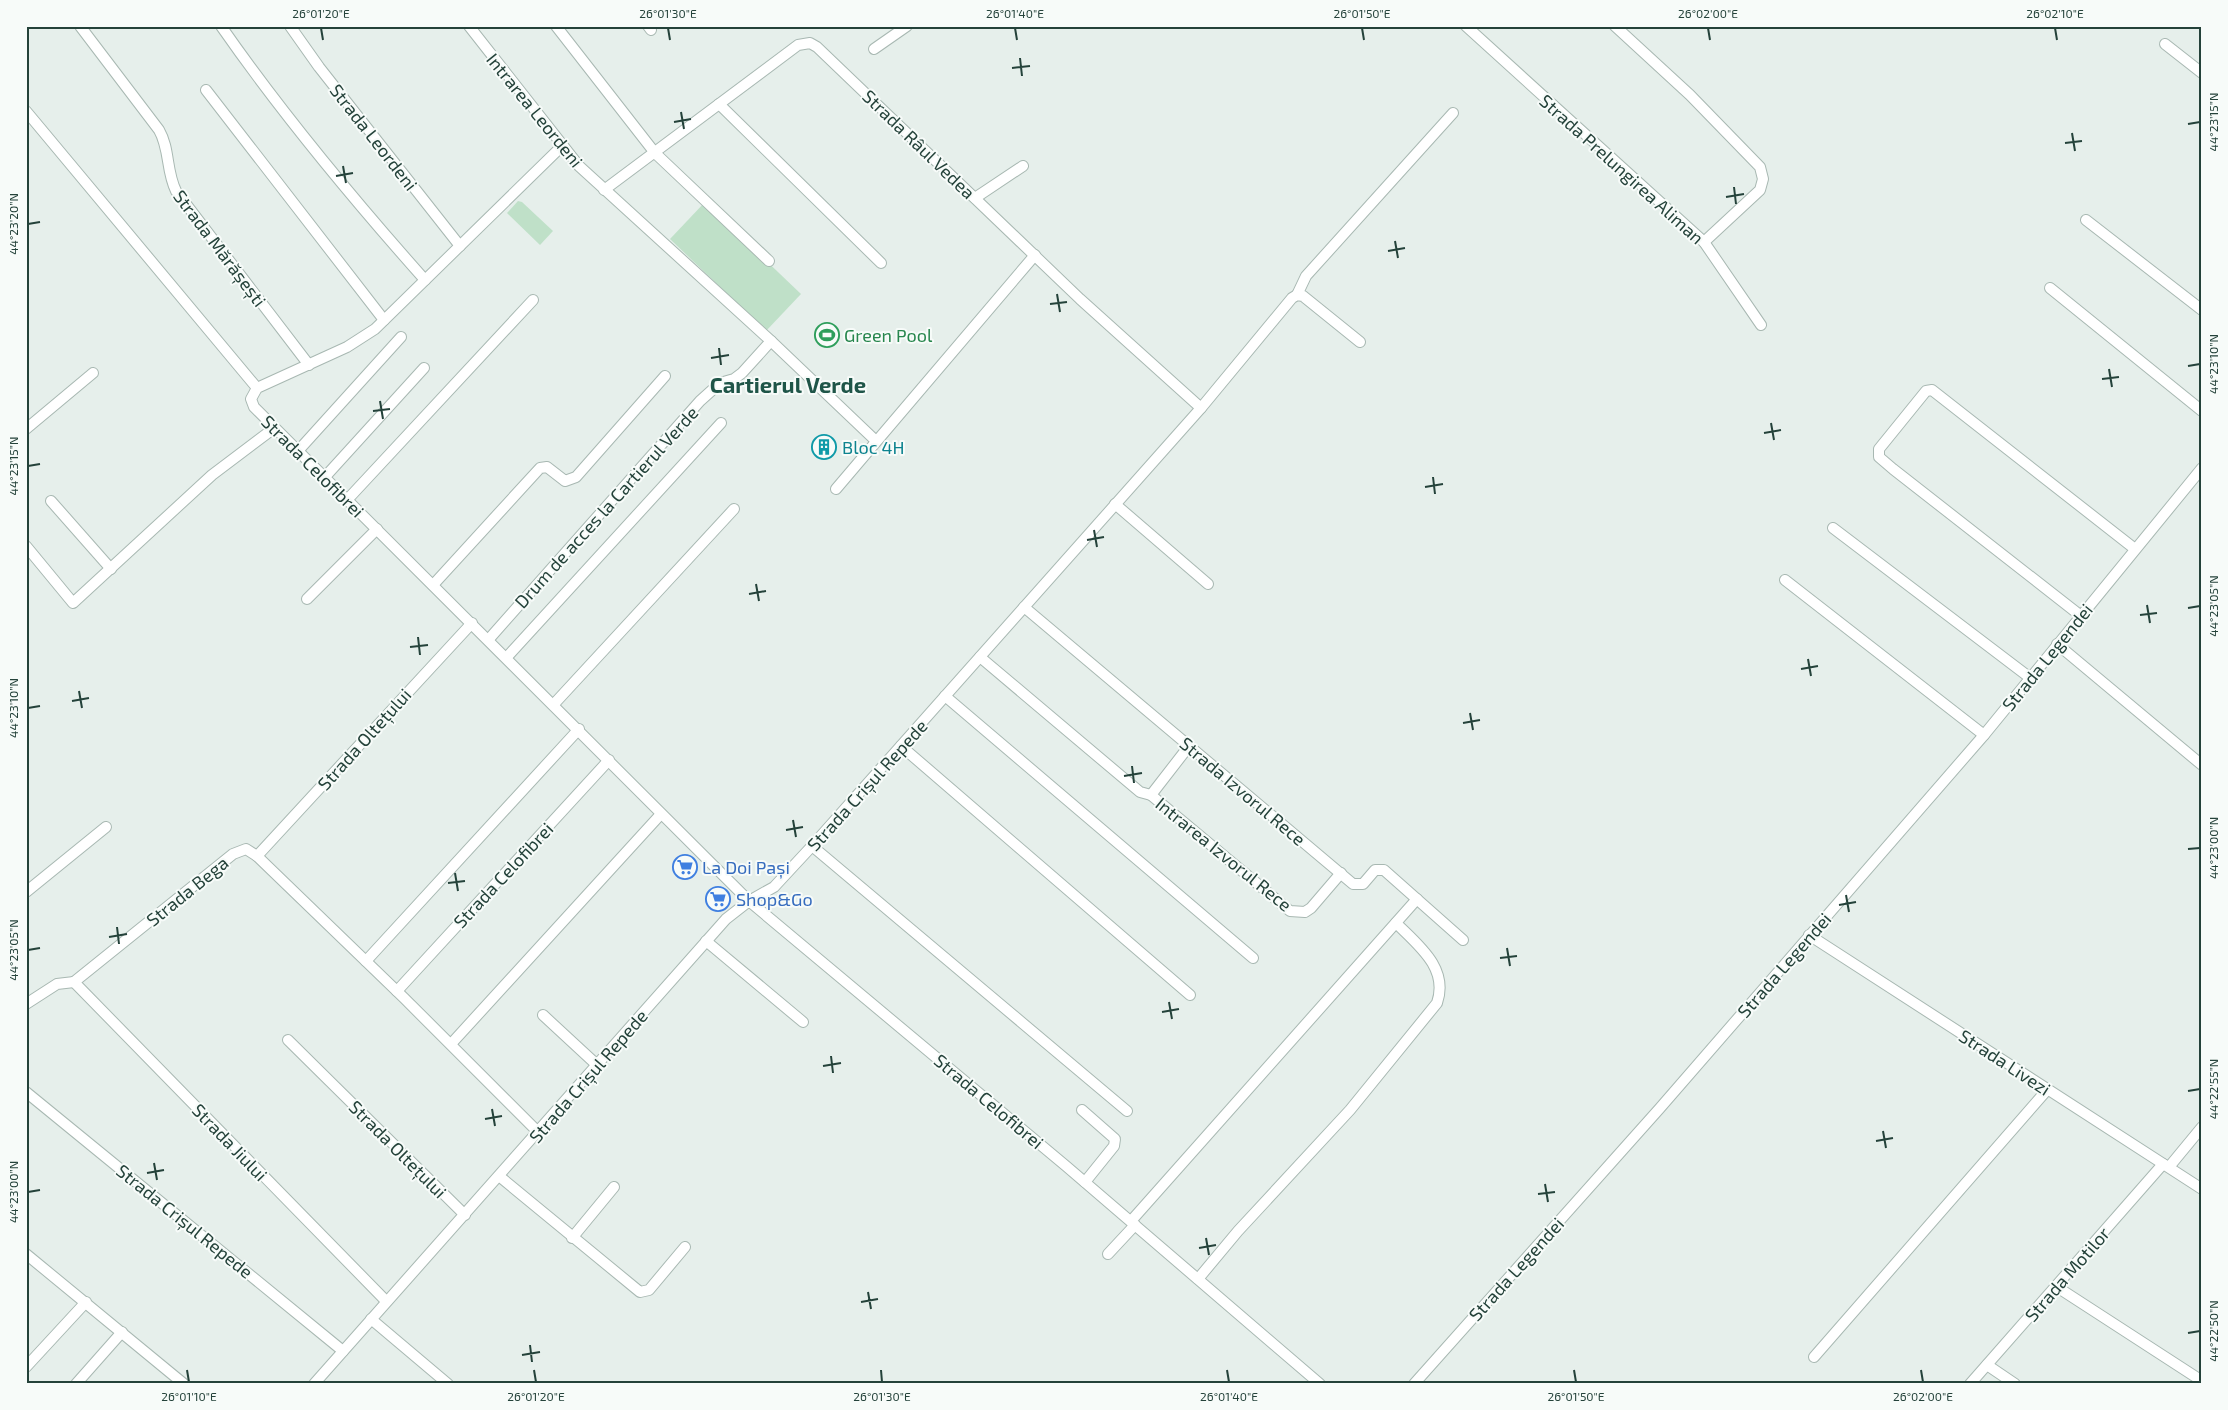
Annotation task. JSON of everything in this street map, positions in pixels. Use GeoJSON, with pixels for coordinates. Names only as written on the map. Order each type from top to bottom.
{"type":"FeatureCollection","features":[{"type":"Feature","properties":{"kind":"street","name":"Strada Mărășești"},"geometry":{"type":"LineString","coordinates":[[80,26],[159,130],[167,149],[169,178],[176,191],[309,365]]}},
{"type":"Feature","properties":{"kind":"street"},"geometry":{"type":"LineString","coordinates":[[220,26],[290,122],[425,280]]}},
{"type":"Feature","properties":{"kind":"street","name":"Strada Leordeni"},"geometry":{"type":"LineString","coordinates":[[290,26],[325,74],[460,246]]}},
{"type":"Feature","properties":{"kind":"street","name":"Intrarea Leordeni"},"geometry":{"type":"LineString","coordinates":[[469,26],[562,146],[604,190],[771,341],[876,441]]}},
{"type":"Feature","properties":{"kind":"street"},"geometry":{"type":"LineString","coordinates":[[556,26],[655,153],[770,261]]}},
{"type":"Feature","properties":{"kind":"street"},"geometry":{"type":"LineString","coordinates":[[874,49],[907,26]]}},
{"type":"Feature","properties":{"kind":"street","name":"Strada Prelungirea Aliman"},"geometry":{"type":"LineString","coordinates":[[1466,26],[1704,242],[1761,325]]}},
{"type":"Feature","properties":{"kind":"street"},"geometry":{"type":"LineString","coordinates":[[1615,26],[1690,94],[1760,167],[1763,179],[1760,190],[1704,242]]}},
{"type":"Feature","properties":{"kind":"street","name":"Strada Râul Vedea"},"geometry":{"type":"LineString","coordinates":[[719,104],[798,45],[810,43],[817,47],[1087,305],[1200,408]]}},
{"type":"Feature","properties":{"kind":"street"},"geometry":{"type":"LineString","coordinates":[[2165,44],[2202,73]]}},
{"type":"Feature","properties":{"kind":"street"},"geometry":{"type":"LineString","coordinates":[[206,90],[384,320]]}},
{"type":"Feature","properties":{"kind":"street"},"geometry":{"type":"LineString","coordinates":[[604,190],[719,104],[881,263]]}},
{"type":"Feature","properties":{"kind":"street"},"geometry":{"type":"LineString","coordinates":[[26,111],[257,388],[358,341],[384,320],[562,146]]}},
{"type":"Feature","properties":{"kind":"street","name":"Strada Crișul Repede"},"geometry":{"type":"LineString","coordinates":[[314,1384],[726,919],[749,901],[774,887],[812,846],[1200,408],[1296,295],[1306,276],[1453,113]]}},
{"type":"Feature","properties":{"kind":"street"},"geometry":{"type":"LineString","coordinates":[[975,198],[1022,166]]}},
{"type":"Feature","properties":{"kind":"street"},"geometry":{"type":"LineString","coordinates":[[2086,220],[2202,310]]}},
{"type":"Feature","properties":{"kind":"street"},"geometry":{"type":"LineString","coordinates":[[836,489],[1036,255]]}},
{"type":"Feature","properties":{"kind":"street"},"geometry":{"type":"LineString","coordinates":[[2050,288],[2202,411]]}},
{"type":"Feature","properties":{"kind":"street"},"geometry":{"type":"LineString","coordinates":[[1296,295],[1303,296],[1360,342]]}},
{"type":"Feature","properties":{"kind":"street"},"geometry":{"type":"LineString","coordinates":[[347,500],[533,300]]}},
{"type":"Feature","properties":{"kind":"street"},"geometry":{"type":"LineString","coordinates":[[297,452],[401,337]]}},
{"type":"Feature","properties":{"kind":"street","name":"Drum de acces la Cartierul Verde"},"geometry":{"type":"LineString","coordinates":[[489,639],[700,401],[720,383],[734,379],[742,373],[771,341]]}},
{"type":"Feature","properties":{"kind":"street"},"geometry":{"type":"LineString","coordinates":[[324,478],[424,368]]}},
{"type":"Feature","properties":{"kind":"street"},"geometry":{"type":"LineString","coordinates":[[26,429],[93,373]]}},
{"type":"Feature","properties":{"kind":"street"},"geometry":{"type":"LineString","coordinates":[[433,585],[540,468],[547,467],[565,482],[576,477],[665,376]]}},
{"type":"Feature","properties":{"kind":"street","name":"Strada Celofibrei"},"geometry":{"type":"LineString","coordinates":[[257,388],[253,394],[252,403],[273,429],[489,639],[749,901],[1085,1182],[1320,1384]]}},
{"type":"Feature","properties":{"kind":"street"},"geometry":{"type":"LineString","coordinates":[[2081,616],[1893,470],[1880,457],[1878,449],[1926,392],[1932,390],[2135,549]]}},
{"type":"Feature","properties":{"kind":"street"},"geometry":{"type":"LineString","coordinates":[[507,657],[721,423]]}},
{"type":"Feature","properties":{"kind":"street"},"geometry":{"type":"LineString","coordinates":[[26,546],[73,603],[212,475],[273,429]]}},
{"type":"Feature","properties":{"kind":"street","name":"Strada Legendei"},"geometry":{"type":"LineString","coordinates":[[1414,1384],[1654,1114],[1984,735],[2029,677],[2202,468]]}},
{"type":"Feature","properties":{"kind":"street"},"geometry":{"type":"LineString","coordinates":[[51,501],[110,569]]}},
{"type":"Feature","properties":{"kind":"street"},"geometry":{"type":"LineString","coordinates":[[1115,504],[1208,584]]}},
{"type":"Feature","properties":{"kind":"street"},"geometry":{"type":"LineString","coordinates":[[554,704],[734,509]]}},
{"type":"Feature","properties":{"kind":"street"},"geometry":{"type":"LineString","coordinates":[[1833,528],[2029,677]]}},
{"type":"Feature","properties":{"kind":"street"},"geometry":{"type":"LineString","coordinates":[[307,599],[377,529]]}},
{"type":"Feature","properties":{"kind":"street"},"geometry":{"type":"LineString","coordinates":[[1785,580],[1984,735]]}},
{"type":"Feature","properties":{"kind":"street","name":"Strada Izvorul Rece"},"geometry":{"type":"LineString","coordinates":[[1024,607],[1340,873],[1359,885],[1363,884],[1376,870],[1384,870],[1463,940]]}},
{"type":"Feature","properties":{"kind":"street","name":"Strada Oltețului"},"geometry":{"type":"LineString","coordinates":[[257,856],[472,623]]}},
{"type":"Feature","properties":{"kind":"street"},"geometry":{"type":"LineString","coordinates":[[2057,644],[2202,765]]}},
{"type":"Feature","properties":{"kind":"street","name":"Intrarea Izvorul Rece"},"geometry":{"type":"LineString","coordinates":[[980,657],[1140,792],[1151,795],[1290,911],[1305,912],[1311,908],[1340,873]]}},
{"type":"Feature","properties":{"kind":"street"},"geometry":{"type":"LineString","coordinates":[[945,696],[1252,958]]}},
{"type":"Feature","properties":{"kind":"street"},"geometry":{"type":"LineString","coordinates":[[366,961],[579,729]]}},
{"type":"Feature","properties":{"kind":"street"},"geometry":{"type":"LineString","coordinates":[[901,746],[1190,995]]}},
{"type":"Feature","properties":{"kind":"street","name":"Intrarea Izvorul Rece"},"geometry":{"type":"LineString","coordinates":[[1151,795],[1190,746]]}},
{"type":"Feature","properties":{"kind":"street","name":"Strada Celofibrei"},"geometry":{"type":"LineString","coordinates":[[397,991],[609,760]]}},
{"type":"Feature","properties":{"kind":"street"},"geometry":{"type":"LineString","coordinates":[[451,1044],[661,814]]}},
{"type":"Feature","properties":{"kind":"street"},"geometry":{"type":"LineString","coordinates":[[26,892],[106,827]]}},
{"type":"Feature","properties":{"kind":"street"},"geometry":{"type":"LineString","coordinates":[[812,846],[1127,1110]]}},
{"type":"Feature","properties":{"kind":"street","name":"Strada Bega"},"geometry":{"type":"LineString","coordinates":[[74,982],[232,854],[246,849],[257,856]]}},
{"type":"Feature","properties":{"kind":"street"},"geometry":{"type":"LineString","coordinates":[[257,856],[451,1044],[538,1132]]}},
{"type":"Feature","properties":{"kind":"street"},"geometry":{"type":"LineString","coordinates":[[1108,1254],[1416,899]]}},
{"type":"Feature","properties":{"kind":"street"},"geometry":{"type":"LineString","coordinates":[[1198,1279],[1238,1231],[1350,1110],[1437,1004],[1440,985],[1433,962],[1396,923]]}},
{"type":"Feature","properties":{"kind":"street","name":"Strada Livezi"},"geometry":{"type":"LineString","coordinates":[[1809,935],[2202,1188]]}},
{"type":"Feature","properties":{"kind":"street"},"geometry":{"type":"LineString","coordinates":[[706,941],[803,1022]]}},
{"type":"Feature","properties":{"kind":"street"},"geometry":{"type":"LineString","coordinates":[[26,1004],[58,984],[74,982]]}},
{"type":"Feature","properties":{"kind":"street","name":"Strada Jiului"},"geometry":{"type":"LineString","coordinates":[[74,982],[386,1301]]}},
{"type":"Feature","properties":{"kind":"street"},"geometry":{"type":"LineString","coordinates":[[543,1014],[597,1065]]}},
{"type":"Feature","properties":{"kind":"street","name":"Strada Oltețului"},"geometry":{"type":"LineString","coordinates":[[288,1040],[465,1215]]}},
{"type":"Feature","properties":{"kind":"street"},"geometry":{"type":"LineString","coordinates":[[1814,1357],[2048,1090]]}},
{"type":"Feature","properties":{"kind":"street","name":"Strada Crișul Repede"},"geometry":{"type":"LineString","coordinates":[[26,1092],[343,1351]]}},
{"type":"Feature","properties":{"kind":"street"},"geometry":{"type":"LineString","coordinates":[[1082,1110],[1115,1139],[1114,1146],[1085,1182]]}},
{"type":"Feature","properties":{"kind":"street","name":"Strada Motilor"},"geometry":{"type":"LineString","coordinates":[[1970,1384],[2202,1127]]}},
{"type":"Feature","properties":{"kind":"street"},"geometry":{"type":"LineString","coordinates":[[499,1176],[572,1238],[640,1292],[646,1292],[685,1247]]}},
{"type":"Feature","properties":{"kind":"street"},"geometry":{"type":"LineString","coordinates":[[572,1238],[614,1187]]}},
{"type":"Feature","properties":{"kind":"street"},"geometry":{"type":"LineString","coordinates":[[26,1254],[184,1384]]}},
{"type":"Feature","properties":{"kind":"street"},"geometry":{"type":"LineString","coordinates":[[2057,1287],[2202,1381]]}},
{"type":"Feature","properties":{"kind":"street"},"geometry":{"type":"LineString","coordinates":[[26,1368],[86,1302]]}},
{"type":"Feature","properties":{"kind":"street"},"geometry":{"type":"LineString","coordinates":[[370,1319],[448,1384]]}},
{"type":"Feature","properties":{"kind":"street"},"geometry":{"type":"LineString","coordinates":[[76,1384],[122,1332]]}},
{"type":"Feature","properties":{"kind":"street"},"geometry":{"type":"LineString","coordinates":[[1987,1365],[2015,1384]]}},
{"type":"Feature","properties":{"kind":"green space"},"geometry":{"type":"Polygon","coordinates":[[[518,201],[522,202],[553,231],[540,245],[507,213],[518,201]]]}},
{"type":"Feature","properties":{"kind":"green space"},"geometry":{"type":"Polygon","coordinates":[[[705,202],[801,294],[766,331],[670,239],[705,202]]]}},
{"type":"Feature","properties":{"kind":"place","name":"Green Pool"},"geometry":{"type":"Point","coordinates":[827,335]}},
{"type":"Feature","properties":{"kind":"place","name":"Bloc 4H"},"geometry":{"type":"Point","coordinates":[824,447]}},
{"type":"Feature","properties":{"kind":"place","name":"La Doi Pași"},"geometry":{"type":"Point","coordinates":[685,867]}},
{"type":"Feature","properties":{"kind":"place","name":"Shop&Go"},"geometry":{"type":"Point","coordinates":[718,899]}},
{"type":"Feature","properties":{"kind":"district","name":"Cartierul Verde"},"geometry":{"type":"Point","coordinates":[788,384]}}]}
